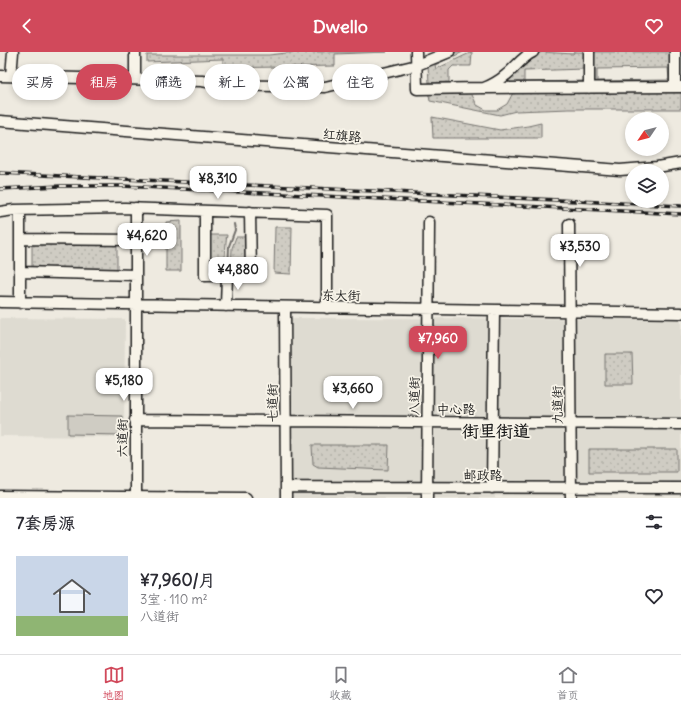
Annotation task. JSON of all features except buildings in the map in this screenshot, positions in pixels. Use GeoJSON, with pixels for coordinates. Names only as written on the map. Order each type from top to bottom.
{"type":"FeatureCollection","features":[{"type":"Feature","properties":{"kind":"street"},"geometry":{"type":"LineString","coordinates":[[11,76],[13,52]]}},
{"type":"Feature","properties":{"kind":"street"},"geometry":{"type":"LineString","coordinates":[[135,52],[135,79]]}},
{"type":"Feature","properties":{"kind":"street"},"geometry":{"type":"LineString","coordinates":[[416,52],[417,89],[678,87],[676,52]]}},
{"type":"Feature","properties":{"kind":"street"},"geometry":{"type":"LineString","coordinates":[[0,76],[202,81],[224,85],[325,87],[416,66],[449,52]]}},
{"type":"Feature","properties":{"kind":"street"},"geometry":{"type":"LineString","coordinates":[[484,88],[493,85],[506,76],[524,58],[533,52]]}},
{"type":"Feature","properties":{"kind":"street"},"geometry":{"type":"LineString","coordinates":[[589,52],[589,88]]}},
{"type":"Feature","properties":{"kind":"street","name":"红旗路"},"geometry":{"type":"LineString","coordinates":[[0,121],[620,170],[657,167],[681,163]]}},
{"type":"Feature","properties":{"kind":"street"},"geometry":{"type":"LineString","coordinates":[[0,212],[20,210],[136,208],[327,215],[327,308]]}},
{"type":"Feature","properties":{"kind":"street","name":"六道街"},"geometry":{"type":"LineString","coordinates":[[136,208],[136,497]]}},
{"type":"Feature","properties":{"kind":"street"},"geometry":{"type":"LineString","coordinates":[[20,210],[20,303]]}},
{"type":"Feature","properties":{"kind":"street"},"geometry":{"type":"LineString","coordinates":[[205,211],[205,276],[251,275],[250,212]]}},
{"type":"Feature","properties":{"kind":"street","name":"八道街"},"geometry":{"type":"LineString","coordinates":[[427,498],[429,222]]}},
{"type":"Feature","properties":{"kind":"street","name":"九道街"},"geometry":{"type":"LineString","coordinates":[[569,224],[571,493]]}},
{"type":"Feature","properties":{"kind":"street"},"geometry":{"type":"LineString","coordinates":[[20,239],[136,240]]}},
{"type":"Feature","properties":{"kind":"street"},"geometry":{"type":"LineString","coordinates":[[20,272],[136,275]]}},
{"type":"Feature","properties":{"kind":"street"},"geometry":{"type":"LineString","coordinates":[[226,306],[227,275]]}},
{"type":"Feature","properties":{"kind":"street","name":"东大街"},"geometry":{"type":"LineString","coordinates":[[0,302],[681,313]]}},
{"type":"Feature","properties":{"kind":"street","name":"七道街"},"geometry":{"type":"LineString","coordinates":[[284,307],[286,498]]}},
{"type":"Feature","properties":{"kind":"street"},"geometry":{"type":"LineString","coordinates":[[492,488],[494,310]]}},
{"type":"Feature","properties":{"kind":"street","name":"中心路"},"geometry":{"type":"LineString","coordinates":[[135,420],[681,424]]}},
{"type":"Feature","properties":{"kind":"street","name":"邮政路"},"geometry":{"type":"LineString","coordinates":[[286,487],[492,488],[571,493],[681,488]]}},
{"type":"Feature","properties":{"kind":"street"},"geometry":{"type":"LineString","coordinates":[[0,496],[246,498]]}},
{"type":"Feature","properties":{"kind":"shaded area"},"geometry":{"type":"Polygon","coordinates":[[[295,52],[387,52],[335,54],[335,64],[332,64],[332,66],[324,66],[324,64],[268,64],[268,67],[260,67],[260,64],[223,64],[223,59],[147,62],[147,55],[269,55],[295,52]]]}},
{"type":"Feature","properties":{"kind":"shaded area"},"geometry":{"type":"Polygon","coordinates":[[[456,52],[463,52],[435,65],[436,69],[472,52],[471,66],[453,66],[449,70],[449,82],[429,83],[428,65],[456,52]]]}},
{"type":"Feature","properties":{"kind":"shaded area"},"geometry":{"type":"Polygon","coordinates":[[[542,52],[573,54],[574,52],[681,52],[681,109],[569,109],[516,111],[500,115],[430,101],[428,91],[470,91],[477,105],[486,110],[497,110],[507,104],[514,91],[507,87],[504,81],[531,57],[542,52]],[[668,68],[597,69],[597,81],[669,80],[668,68]],[[584,69],[524,71],[524,82],[585,81],[584,69]]]}},
{"type":"Feature","properties":{"kind":"shaded area"},"geometry":{"type":"Polygon","coordinates":[[[432,117],[500,130],[541,123],[541,138],[433,138],[432,117]]]}},
{"type":"Feature","properties":{"kind":"shaded area"},"geometry":{"type":"Polygon","coordinates":[[[181,221],[181,271],[166,271],[166,222],[181,221]]]}},
{"type":"Feature","properties":{"kind":"shaded area"},"geometry":{"type":"Polygon","coordinates":[[[275,227],[292,227],[291,274],[274,273],[275,227]]]}},
{"type":"Feature","properties":{"kind":"shaded area"},"geometry":{"type":"Polygon","coordinates":[[[208,235],[227,235],[224,272],[208,273],[208,235]]]}},
{"type":"Feature","properties":{"kind":"shaded area"},"geometry":{"type":"Polygon","coordinates":[[[236,237],[248,237],[248,272],[231,271],[232,248],[236,237]]]}},
{"type":"Feature","properties":{"kind":"shaded area"},"geometry":{"type":"Polygon","coordinates":[[[32,243],[117,244],[117,271],[32,271],[32,243]]]}},
{"type":"Feature","properties":{"kind":"shaded area"},"geometry":{"type":"Polygon","coordinates":[[[0,318],[125,319],[124,437],[0,436],[0,318]]]}},
{"type":"Feature","properties":{"kind":"shaded area"},"geometry":{"type":"Polygon","coordinates":[[[290,318],[681,319],[681,496],[292,498],[290,318]]]}},
{"type":"Feature","properties":{"kind":"shaded area"},"geometry":{"type":"Polygon","coordinates":[[[605,354],[632,354],[633,384],[605,384],[605,354]]]}},
{"type":"Feature","properties":{"kind":"shaded area"},"geometry":{"type":"Polygon","coordinates":[[[68,415],[122,416],[122,435],[68,434],[68,415]]]}},
{"type":"Feature","properties":{"kind":"shaded area"},"geometry":{"type":"Polygon","coordinates":[[[312,445],[389,445],[388,470],[318,467],[313,464],[312,445]]]}},
{"type":"Feature","properties":{"kind":"shaded area"},"geometry":{"type":"Polygon","coordinates":[[[589,449],[677,449],[677,472],[589,472],[589,449]]]}},
{"type":"Feature","properties":{"kind":"waterway"},"geometry":{"type":"LineString","coordinates":[[228,272],[229,246],[235,230],[234,224]]}},
{"type":"Feature","properties":{"kind":"railway"},"geometry":{"type":"LineString","coordinates":[[0,173],[681,206]]}},
{"type":"Feature","properties":{"kind":"railway"},"geometry":{"type":"LineString","coordinates":[[0,189],[60,186],[122,186],[681,214]]}},
{"type":"Feature","properties":{"kind":"district","name":"街里街道"},"geometry":{"type":"Point","coordinates":[496,431]}}]}
